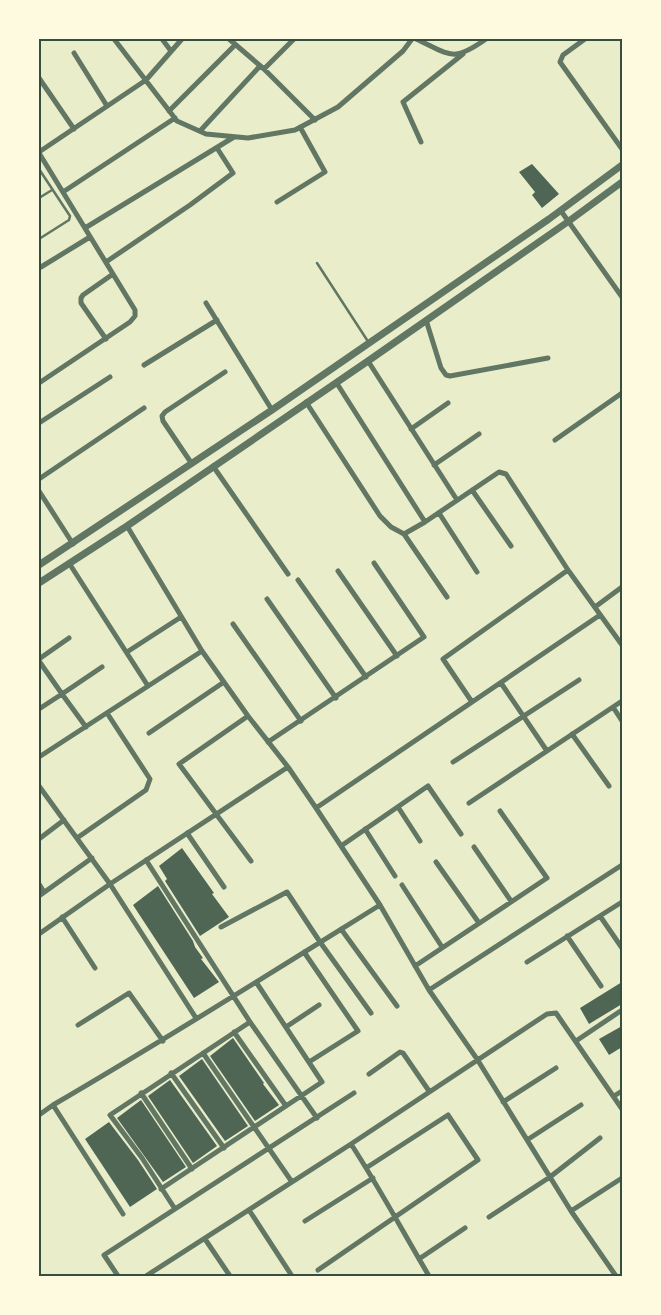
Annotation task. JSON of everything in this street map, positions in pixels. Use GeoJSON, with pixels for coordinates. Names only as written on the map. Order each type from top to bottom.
{"type":"FeatureCollection","features":[{"type":"Feature","properties":{"kind":"street"},"geometry":{"type":"LineString","coordinates":[[114,39],[175,118],[206,134],[248,138],[295,130],[338,108],[403,51],[412,39]]}},
{"type":"Feature","properties":{"kind":"street"},"geometry":{"type":"LineString","coordinates":[[162,39],[171,51]]}},
{"type":"Feature","properties":{"kind":"street"},"geometry":{"type":"LineString","coordinates":[[39,382],[130,322],[135,316],[136,310],[39,152],[146,80],[182,39]]}},
{"type":"Feature","properties":{"kind":"street"},"geometry":{"type":"LineString","coordinates":[[200,131],[262,68],[294,39]]}},
{"type":"Feature","properties":{"kind":"street"},"geometry":{"type":"LineString","coordinates":[[416,39],[446,53],[454,55],[463,54]]}},
{"type":"Feature","properties":{"kind":"street"},"geometry":{"type":"LineString","coordinates":[[421,142],[403,102],[463,54],[486,39]]}},
{"type":"Feature","properties":{"kind":"street"},"geometry":{"type":"LineString","coordinates":[[585,39],[562,54],[560,62],[622,149]]}},
{"type":"Feature","properties":{"kind":"street"},"geometry":{"type":"LineString","coordinates":[[169,111],[233,41],[314,120]]}},
{"type":"Feature","properties":{"kind":"street"},"geometry":{"type":"LineString","coordinates":[[74,53],[107,106]]}},
{"type":"Feature","properties":{"kind":"street"},"geometry":{"type":"LineString","coordinates":[[39,78],[74,129]]}},
{"type":"Feature","properties":{"kind":"street"},"geometry":{"type":"LineString","coordinates":[[63,192],[175,118]]}},
{"type":"Feature","properties":{"kind":"street"},"geometry":{"type":"LineString","coordinates":[[277,202],[326,172],[300,127]]}},
{"type":"Feature","properties":{"kind":"street"},"geometry":{"type":"LineString","coordinates":[[85,228],[234,137]]}},
{"type":"Feature","properties":{"kind":"street"},"geometry":{"type":"LineString","coordinates":[[106,262],[190,205],[233,173],[217,148]]}},
{"type":"Feature","properties":{"kind":"street"},"geometry":{"type":"LineString","coordinates":[[39,566],[272,410],[561,211],[622,165]]}},
{"type":"Feature","properties":{"kind":"street"},"geometry":{"type":"LineString","coordinates":[[39,583],[127,526],[368,361],[622,182]]}},
{"type":"Feature","properties":{"kind":"street"},"geometry":{"type":"LineString","coordinates":[[561,211],[622,297]]}},
{"type":"Feature","properties":{"kind":"street"},"geometry":{"type":"LineString","coordinates":[[41,268],[90,237]]}},
{"type":"Feature","properties":{"kind":"street"},"geometry":{"type":"LineString","coordinates":[[106,338],[80,300],[83,295],[113,274]]}},
{"type":"Feature","properties":{"kind":"street"},"geometry":{"type":"LineString","coordinates":[[206,302],[272,410]]}},
{"type":"Feature","properties":{"kind":"street"},"geometry":{"type":"LineString","coordinates":[[144,365],[217,320]]}},
{"type":"Feature","properties":{"kind":"street"},"geometry":{"type":"LineString","coordinates":[[426,320],[441,368],[446,375],[450,376],[548,358]]}},
{"type":"Feature","properties":{"kind":"street"},"geometry":{"type":"LineString","coordinates":[[368,361],[457,500]]}},
{"type":"Feature","properties":{"kind":"street"},"geometry":{"type":"LineString","coordinates":[[192,464],[163,421],[162,416],[165,412],[225,372]]}},
{"type":"Feature","properties":{"kind":"street"},"geometry":{"type":"LineString","coordinates":[[39,423],[110,377]]}},
{"type":"Feature","properties":{"kind":"street"},"geometry":{"type":"LineString","coordinates":[[336,382],[425,522]]}},
{"type":"Feature","properties":{"kind":"street"},"geometry":{"type":"LineString","coordinates":[[555,440],[622,393]]}},
{"type":"Feature","properties":{"kind":"street"},"geometry":{"type":"LineString","coordinates":[[306,402],[380,516],[391,527],[404,534],[447,598]]}},
{"type":"Feature","properties":{"kind":"street"},"geometry":{"type":"LineString","coordinates":[[411,429],[448,403]]}},
{"type":"Feature","properties":{"kind":"street"},"geometry":{"type":"LineString","coordinates":[[39,479],[144,408]]}},
{"type":"Feature","properties":{"kind":"street"},"geometry":{"type":"LineString","coordinates":[[434,465],[479,434]]}},
{"type":"Feature","properties":{"kind":"street"},"geometry":{"type":"LineString","coordinates":[[213,466],[288,574]]}},
{"type":"Feature","properties":{"kind":"street"},"geometry":{"type":"LineString","coordinates":[[404,534],[499,472],[506,474],[568,570],[622,645]]}},
{"type":"Feature","properties":{"kind":"street"},"geometry":{"type":"LineString","coordinates":[[472,490],[511,546]]}},
{"type":"Feature","properties":{"kind":"street"},"geometry":{"type":"LineString","coordinates":[[39,491],[73,544]]}},
{"type":"Feature","properties":{"kind":"street"},"geometry":{"type":"LineString","coordinates":[[438,512],[477,572]]}},
{"type":"Feature","properties":{"kind":"street"},"geometry":{"type":"LineString","coordinates":[[127,526],[202,651],[316,808],[380,905],[429,990],[477,1059],[571,1211],[616,1276]]}},
{"type":"Feature","properties":{"kind":"street"},"geometry":{"type":"LineString","coordinates":[[69,563],[148,686]]}},
{"type":"Feature","properties":{"kind":"street"},"geometry":{"type":"LineString","coordinates":[[268,742],[424,637],[374,563]]}},
{"type":"Feature","properties":{"kind":"street"},"geometry":{"type":"LineString","coordinates":[[472,702],[443,659],[568,570]]}},
{"type":"Feature","properties":{"kind":"street"},"geometry":{"type":"LineString","coordinates":[[338,571],[397,656]]}},
{"type":"Feature","properties":{"kind":"street"},"geometry":{"type":"LineString","coordinates":[[298,580],[366,677]]}},
{"type":"Feature","properties":{"kind":"street"},"geometry":{"type":"LineString","coordinates":[[595,607],[622,587]]}},
{"type":"Feature","properties":{"kind":"street"},"geometry":{"type":"LineString","coordinates":[[268,599],[336,698]]}},
{"type":"Feature","properties":{"kind":"street"},"geometry":{"type":"LineString","coordinates":[[316,808],[600,615]]}},
{"type":"Feature","properties":{"kind":"street"},"geometry":{"type":"LineString","coordinates":[[127,652],[181,617]]}},
{"type":"Feature","properties":{"kind":"street"},"geometry":{"type":"LineString","coordinates":[[233,624],[301,721]]}},
{"type":"Feature","properties":{"kind":"street"},"geometry":{"type":"LineString","coordinates":[[69,638],[39,660],[86,727]]}},
{"type":"Feature","properties":{"kind":"street"},"geometry":{"type":"LineString","coordinates":[[39,757],[202,651]]}},
{"type":"Feature","properties":{"kind":"street"},"geometry":{"type":"LineString","coordinates":[[39,708],[102,667]]}},
{"type":"Feature","properties":{"kind":"street"},"geometry":{"type":"LineString","coordinates":[[453,762],[580,680]]}},
{"type":"Feature","properties":{"kind":"street"},"geometry":{"type":"LineString","coordinates":[[150,733],[224,682]]}},
{"type":"Feature","properties":{"kind":"street"},"geometry":{"type":"LineString","coordinates":[[501,683],[547,751]]}},
{"type":"Feature","properties":{"kind":"street"},"geometry":{"type":"LineString","coordinates":[[469,803],[622,701]]}},
{"type":"Feature","properties":{"kind":"street"},"geometry":{"type":"LineString","coordinates":[[613,708],[622,721]]}},
{"type":"Feature","properties":{"kind":"street"},"geometry":{"type":"LineString","coordinates":[[77,838],[146,790],[150,784],[150,779],[107,713]]}},
{"type":"Feature","properties":{"kind":"street"},"geometry":{"type":"LineString","coordinates":[[248,716],[179,764],[251,860]]}},
{"type":"Feature","properties":{"kind":"street"},"geometry":{"type":"LineString","coordinates":[[572,734],[610,786]]}},
{"type":"Feature","properties":{"kind":"street"},"geometry":{"type":"LineString","coordinates":[[39,934],[110,884],[288,767]]}},
{"type":"Feature","properties":{"kind":"street"},"geometry":{"type":"LineString","coordinates":[[39,786],[110,884],[196,1018]]}},
{"type":"Feature","properties":{"kind":"street"},"geometry":{"type":"LineString","coordinates":[[341,846],[428,786],[460,834]]}},
{"type":"Feature","properties":{"kind":"street"},"geometry":{"type":"LineString","coordinates":[[398,807],[420,841]]}},
{"type":"Feature","properties":{"kind":"street"},"geometry":{"type":"LineString","coordinates":[[415,966],[546,878],[500,811]]}},
{"type":"Feature","properties":{"kind":"street"},"geometry":{"type":"LineString","coordinates":[[39,839],[64,820]]}},
{"type":"Feature","properties":{"kind":"street"},"geometry":{"type":"LineString","coordinates":[[365,829],[395,876]]}},
{"type":"Feature","properties":{"kind":"street"},"geometry":{"type":"LineString","coordinates":[[187,833],[224,887]]}},
{"type":"Feature","properties":{"kind":"street"},"geometry":{"type":"LineString","coordinates":[[474,847],[511,901]]}},
{"type":"Feature","properties":{"kind":"street"},"geometry":{"type":"LineString","coordinates":[[39,884],[41,894],[92,858]]}},
{"type":"Feature","properties":{"kind":"street"},"geometry":{"type":"LineString","coordinates":[[146,860],[250,1022],[316,1118]]}},
{"type":"Feature","properties":{"kind":"street"},"geometry":{"type":"LineString","coordinates":[[436,862],[479,923]]}},
{"type":"Feature","properties":{"kind":"street"},"geometry":{"type":"LineString","coordinates":[[429,990],[622,866]]}},
{"type":"Feature","properties":{"kind":"street"},"geometry":{"type":"LineString","coordinates":[[402,885],[442,948]]}},
{"type":"Feature","properties":{"kind":"street"},"geometry":{"type":"LineString","coordinates":[[221,928],[286,892],[371,1013]]}},
{"type":"Feature","properties":{"kind":"street"},"geometry":{"type":"LineString","coordinates":[[527,962],[622,902]]}},
{"type":"Feature","properties":{"kind":"street"},"geometry":{"type":"LineString","coordinates":[[39,1115],[163,1041],[196,1018],[380,905]]}},
{"type":"Feature","properties":{"kind":"street"},"geometry":{"type":"LineString","coordinates":[[600,916],[622,948]]}},
{"type":"Feature","properties":{"kind":"street"},"geometry":{"type":"LineString","coordinates":[[62,917],[95,968]]}},
{"type":"Feature","properties":{"kind":"street"},"geometry":{"type":"LineString","coordinates":[[341,929],[397,1006]]}},
{"type":"Feature","properties":{"kind":"street"},"geometry":{"type":"LineString","coordinates":[[567,936],[601,986]]}},
{"type":"Feature","properties":{"kind":"street"},"geometry":{"type":"LineString","coordinates":[[304,952],[358,1031],[309,1062]]}},
{"type":"Feature","properties":{"kind":"street"},"geometry":{"type":"LineString","coordinates":[[162,1189],[322,1082],[256,982]]}},
{"type":"Feature","properties":{"kind":"street"},"geometry":{"type":"LineString","coordinates":[[78,1025],[129,993],[163,1041]]}},
{"type":"Feature","properties":{"kind":"street"},"geometry":{"type":"LineString","coordinates":[[286,1027],[319,1005]]}},
{"type":"Feature","properties":{"kind":"street"},"geometry":{"type":"LineString","coordinates":[[576,1041],[622,1010]]}},
{"type":"Feature","properties":{"kind":"street"},"geometry":{"type":"LineString","coordinates":[[146,1276],[351,1144],[547,1014],[556,1013],[622,1108]]}},
{"type":"Feature","properties":{"kind":"street"},"geometry":{"type":"LineString","coordinates":[[175,1210],[110,1115],[250,1022]]}},
{"type":"Feature","properties":{"kind":"street"},"geometry":{"type":"LineString","coordinates":[[234,1032],[286,1106]]}},
{"type":"Feature","properties":{"kind":"street"},"geometry":{"type":"LineString","coordinates":[[369,1074],[400,1052],[403,1053],[430,1091]]}},
{"type":"Feature","properties":{"kind":"street"},"geometry":{"type":"LineString","coordinates":[[203,1053],[292,1182]]}},
{"type":"Feature","properties":{"kind":"street"},"geometry":{"type":"LineString","coordinates":[[503,1102],[556,1068]]}},
{"type":"Feature","properties":{"kind":"street"},"geometry":{"type":"LineString","coordinates":[[171,1073],[224,1148]]}},
{"type":"Feature","properties":{"kind":"street"},"geometry":{"type":"LineString","coordinates":[[614,1096],[622,1091]]}},
{"type":"Feature","properties":{"kind":"street"},"geometry":{"type":"LineString","coordinates":[[118,1276],[104,1255],[354,1093]]}},
{"type":"Feature","properties":{"kind":"street"},"geometry":{"type":"LineString","coordinates":[[141,1094],[192,1169]]}},
{"type":"Feature","properties":{"kind":"street"},"geometry":{"type":"LineString","coordinates":[[53,1105],[123,1214]]}},
{"type":"Feature","properties":{"kind":"street"},"geometry":{"type":"LineString","coordinates":[[527,1140],[581,1105]]}},
{"type":"Feature","properties":{"kind":"street"},"geometry":{"type":"LineString","coordinates":[[318,1270],[478,1160],[448,1115],[366,1168]]}},
{"type":"Feature","properties":{"kind":"street"},"geometry":{"type":"LineString","coordinates":[[490,1217],[550,1177],[600,1138]]}},
{"type":"Feature","properties":{"kind":"street"},"geometry":{"type":"LineString","coordinates":[[351,1144],[373,1178],[394,1219],[429,1276]]}},
{"type":"Feature","properties":{"kind":"street"},"geometry":{"type":"LineString","coordinates":[[305,1221],[373,1178]]}},
{"type":"Feature","properties":{"kind":"street"},"geometry":{"type":"LineString","coordinates":[[571,1211],[622,1178]]}},
{"type":"Feature","properties":{"kind":"street"},"geometry":{"type":"LineString","coordinates":[[249,1210],[292,1276]]}},
{"type":"Feature","properties":{"kind":"street"},"geometry":{"type":"LineString","coordinates":[[418,1259],[465,1228]]}},
{"type":"Feature","properties":{"kind":"street"},"geometry":{"type":"LineString","coordinates":[[205,1238],[230,1276]]}},
{"type":"Feature","properties":{"kind":"lane"},"geometry":{"type":"LineString","coordinates":[[39,169],[70,214],[70,218],[39,239]]}},
{"type":"Feature","properties":{"kind":"lane"},"geometry":{"type":"LineString","coordinates":[[39,198],[53,189]]}},
{"type":"Feature","properties":{"kind":"lane"},"geometry":{"type":"LineString","coordinates":[[317,263],[369,343]]}},
{"type":"Feature","properties":{"kind":"building"},"geometry":{"type":"Polygon","coordinates":[[[532,164],[559,194],[542,208],[532,195],[535,192],[519,172],[532,164]]]}},
{"type":"Feature","properties":{"kind":"building"},"geometry":{"type":"Polygon","coordinates":[[[182,848],[229,917],[200,936],[165,881],[167,879],[159,866],[182,848]]]}},
{"type":"Feature","properties":{"kind":"building"},"geometry":{"type":"Polygon","coordinates":[[[158,886],[193,941],[203,958],[201,959],[219,982],[194,998],[133,905],[158,886]]]}},
{"type":"Feature","properties":{"kind":"building"},"geometry":{"type":"Polygon","coordinates":[[[622,982],[622,1004],[589,1024],[580,1008],[622,982]]]}},
{"type":"Feature","properties":{"kind":"building"},"geometry":{"type":"Polygon","coordinates":[[[622,1026],[622,1047],[609,1055],[599,1039],[622,1026]]]}},
{"type":"Feature","properties":{"kind":"building"},"geometry":{"type":"Polygon","coordinates":[[[233,1038],[279,1105],[255,1121],[210,1056],[233,1038]]]}},
{"type":"Feature","properties":{"kind":"building"},"geometry":{"type":"Polygon","coordinates":[[[202,1059],[248,1126],[225,1141],[179,1076],[202,1059]]]}},
{"type":"Feature","properties":{"kind":"building"},"geometry":{"type":"Polygon","coordinates":[[[170,1080],[217,1146],[193,1163],[148,1096],[170,1080]]]}},
{"type":"Feature","properties":{"kind":"building"},"geometry":{"type":"Polygon","coordinates":[[[141,1100],[186,1167],[163,1182],[117,1118],[141,1100]]]}},
{"type":"Feature","properties":{"kind":"building"},"geometry":{"type":"Polygon","coordinates":[[[109,1122],[157,1189],[130,1207],[85,1139],[109,1122]]]}}]}
